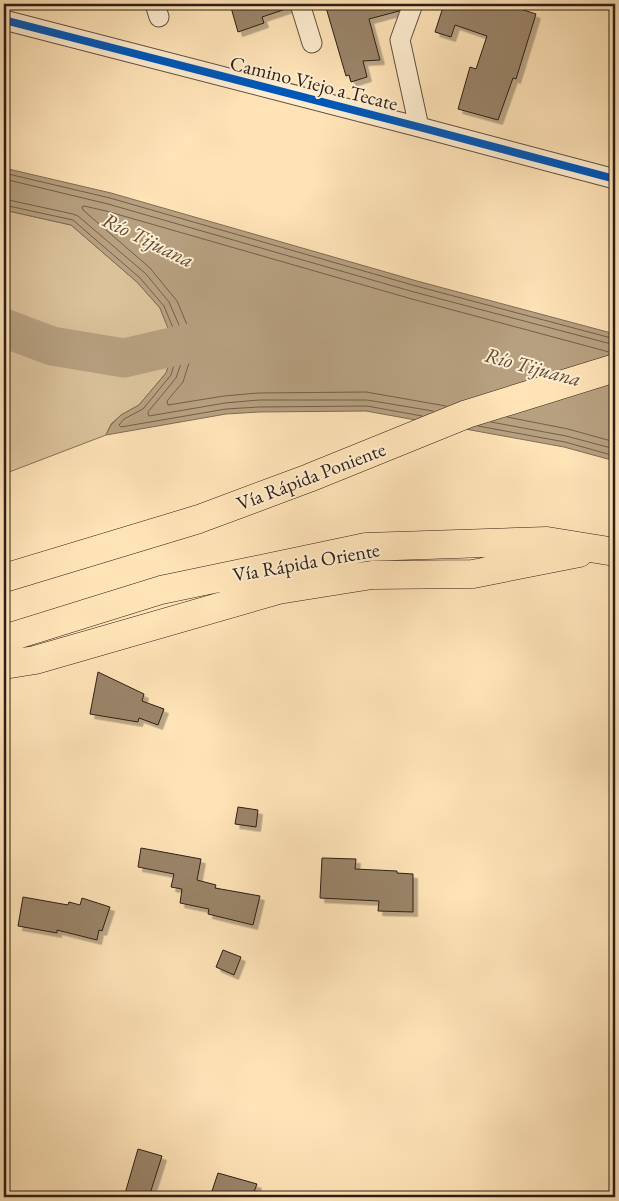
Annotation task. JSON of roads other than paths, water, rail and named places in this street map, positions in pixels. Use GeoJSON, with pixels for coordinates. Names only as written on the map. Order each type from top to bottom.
{"type":"FeatureCollection","features":[{"type":"Feature","properties":{"kind":"highway","name":"Vía Rápida Poniente"},"geometry":{"type":"LineString","coordinates":[[4,578],[199,519],[309,478],[467,414],[615,368]]}},
{"type":"Feature","properties":{"kind":"highway","name":"Vía Rápida Oriente"},"geometry":{"type":"LineString","coordinates":[[4,639],[161,590],[366,547],[548,541],[607,551]]}},
{"type":"Feature","properties":{"kind":"highway"},"geometry":{"type":"LineString","coordinates":[[4,665],[35,660],[278,590],[372,575],[473,574],[607,551]]}},
{"type":"Feature","properties":{"kind":"street"},"geometry":{"type":"LineString","coordinates":[[300,4],[312,44]]}},
{"type":"Feature","properties":{"kind":"street"},"geometry":{"type":"LineString","coordinates":[[412,4],[400,40],[419,127]]}},
{"type":"Feature","properties":{"kind":"street","name":"Camino Viejo a Tecate"},"geometry":{"type":"LineString","coordinates":[[4,20],[615,179]]}},
{"type":"Feature","properties":{"kind":"water"},"geometry":{"type":"Polygon","coordinates":[[[4,168],[111,193],[417,281],[615,334],[615,461],[564,447],[366,411],[226,414],[106,435],[111,425],[121,415],[139,405],[166,373],[175,346],[160,308],[137,282],[71,225],[4,210],[4,168]]]}},
{"type":"Feature","properties":{"kind":"waterway","name":"Río Tijuana"},"geometry":{"type":"LineString","coordinates":[[4,328],[52,346],[124,358],[229,336]]}}]}
